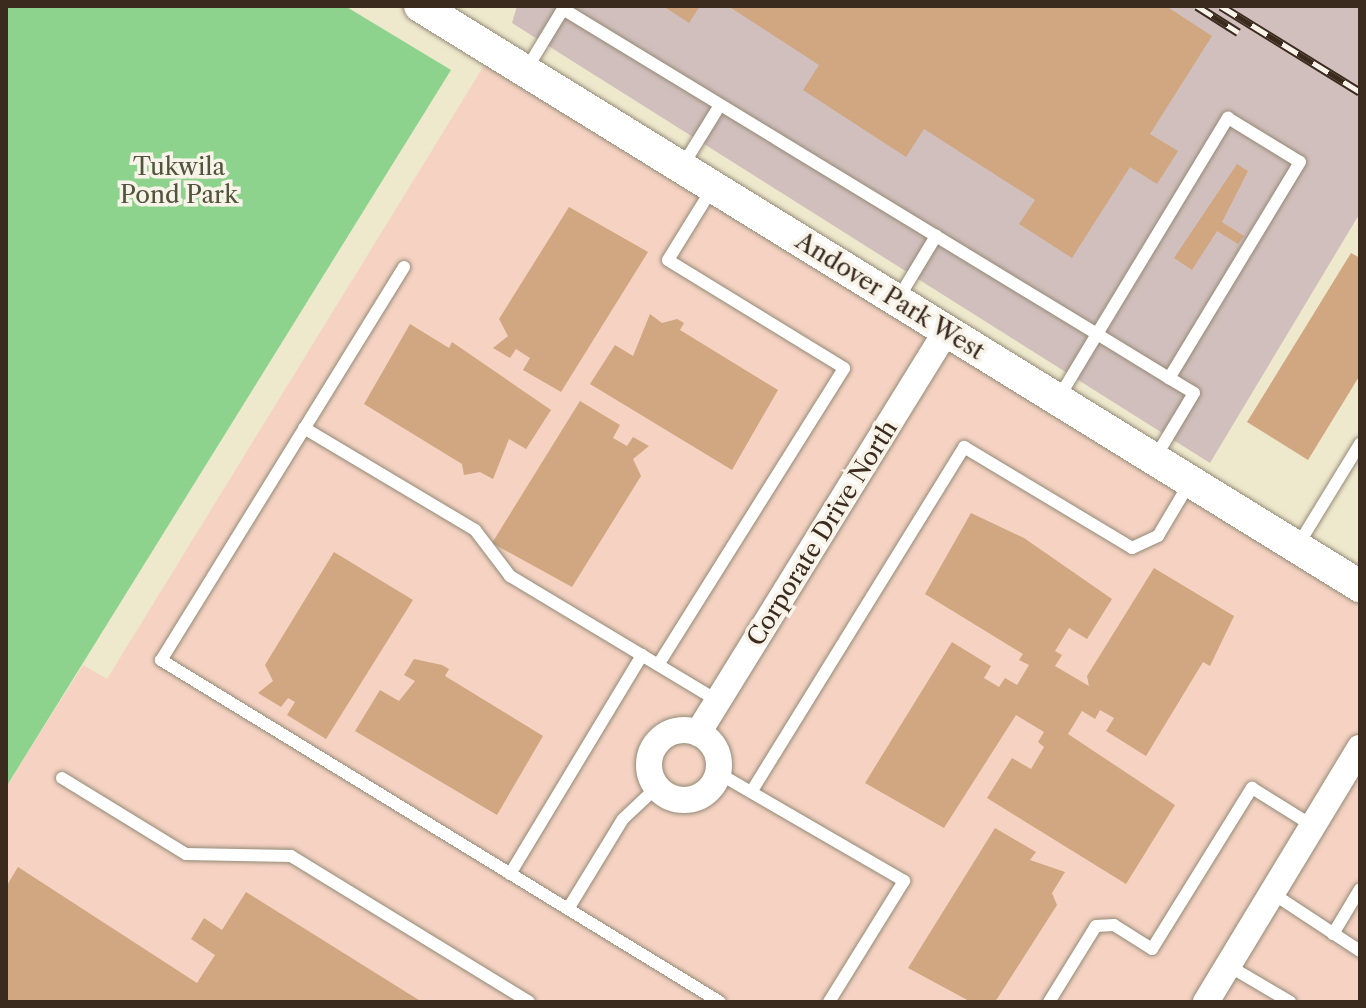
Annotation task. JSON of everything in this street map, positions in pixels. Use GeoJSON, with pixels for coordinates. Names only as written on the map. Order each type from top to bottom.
{"type":"FeatureCollection","features":[{"type":"Feature","properties":{"kind":"street","name":"Andover Park West"},"geometry":{"type":"LineString","coordinates":[[420,6],[1360,586]]}},
{"type":"Feature","properties":{"kind":"street","name":"Corporate Drive North"},"geometry":{"type":"LineString","coordinates":[[698,733],[946,332]]}},
{"type":"Feature","properties":{"kind":"street"},"geometry":{"type":"LineString","coordinates":[[676,731],[698,733],[715,750],[718,773],[694,799],[670,798],[657,787],[649,762],[657,742],[676,731]]}},
{"type":"Feature","properties":{"kind":"street"},"geometry":{"type":"LineString","coordinates":[[1206,1002],[1360,748]]}},
{"type":"Feature","properties":{"kind":"lane"},"geometry":{"type":"LineString","coordinates":[[526,70],[563,8],[1194,393],[1154,459]]}},
{"type":"Feature","properties":{"kind":"lane"},"geometry":{"type":"LineString","coordinates":[[682,167],[720,105]]}},
{"type":"Feature","properties":{"kind":"lane"},"geometry":{"type":"LineString","coordinates":[[1058,399],[1228,118],[1300,162],[1169,378]]}},
{"type":"Feature","properties":{"kind":"lane"},"geometry":{"type":"LineString","coordinates":[[658,665],[844,368],[668,260],[713,187]]}},
{"type":"Feature","properties":{"kind":"lane"},"geometry":{"type":"LineString","coordinates":[[897,301],[936,236]]}},
{"type":"Feature","properties":{"kind":"lane"},"geometry":{"type":"LineString","coordinates":[[404,267],[161,660],[720,1002]]}},
{"type":"Feature","properties":{"kind":"lane"},"geometry":{"type":"LineString","coordinates":[[304,428],[475,530],[510,576],[718,701]]}},
{"type":"Feature","properties":{"kind":"lane"},"geometry":{"type":"LineString","coordinates":[[1297,547],[1360,444]]}},
{"type":"Feature","properties":{"kind":"lane"},"geometry":{"type":"LineString","coordinates":[[753,789],[964,447],[1132,548],[1158,536],[1190,482]]}},
{"type":"Feature","properties":{"kind":"lane"},"geometry":{"type":"LineString","coordinates":[[510,874],[642,655]]}},
{"type":"Feature","properties":{"kind":"lane"},"geometry":{"type":"LineString","coordinates":[[718,773],[753,789],[904,881],[829,1002]]}},
{"type":"Feature","properties":{"kind":"lane"},"geometry":{"type":"LineString","coordinates":[[62,778],[186,854],[291,856],[529,1002]]}},
{"type":"Feature","properties":{"kind":"lane"},"geometry":{"type":"LineString","coordinates":[[568,909],[623,819],[657,787]]}},
{"type":"Feature","properties":{"kind":"lane"},"geometry":{"type":"LineString","coordinates":[[1049,1002],[1096,926],[1114,925],[1152,949],[1252,788],[1313,826]]}},
{"type":"Feature","properties":{"kind":"lane"},"geometry":{"type":"LineString","coordinates":[[1333,934],[1360,889]]}},
{"type":"Feature","properties":{"kind":"lane"},"geometry":{"type":"LineString","coordinates":[[1272,893],[1360,951]]}},
{"type":"Feature","properties":{"kind":"lane"},"geometry":{"type":"LineString","coordinates":[[1229,966],[1290,1002]]}},
{"type":"Feature","properties":{"kind":"shaded area"},"geometry":{"type":"Polygon","coordinates":[[[517,6],[1360,6],[1360,213],[1210,463],[512,23],[517,6]]]}},
{"type":"Feature","properties":{"kind":"shaded area"},"geometry":{"type":"Polygon","coordinates":[[[493,51],[1360,586],[1360,1002],[6,1002],[6,787],[83,665],[107,679],[493,51]]]}},
{"type":"Feature","properties":{"kind":"green space","name":"Tukwila Pond Park"},"geometry":{"type":"Polygon","coordinates":[[[6,6],[345,6],[451,70],[6,787],[6,6]]]}},
{"type":"Feature","properties":{"kind":"building"},"geometry":{"type":"Polygon","coordinates":[[[663,6],[700,6],[689,23],[663,6]]]}},
{"type":"Feature","properties":{"kind":"building"},"geometry":{"type":"Polygon","coordinates":[[[728,6],[1166,6],[1212,36],[1150,134],[1178,151],[1157,184],[1130,167],[1072,258],[1019,224],[1035,200],[924,129],[906,157],[803,90],[819,65],[728,6]]]}},
{"type":"Feature","properties":{"kind":"building"},"geometry":{"type":"Polygon","coordinates":[[[1237,164],[1248,171],[1222,222],[1244,236],[1238,244],[1217,231],[1192,270],[1174,258],[1237,164]]]}},
{"type":"Feature","properties":{"kind":"building"},"geometry":{"type":"Polygon","coordinates":[[[569,207],[648,252],[561,392],[523,370],[530,358],[516,349],[510,358],[493,348],[508,336],[499,319],[569,207]]]}},
{"type":"Feature","properties":{"kind":"building"},"geometry":{"type":"Polygon","coordinates":[[[1351,253],[1360,258],[1360,375],[1308,460],[1247,422],[1351,253]]]}},
{"type":"Feature","properties":{"kind":"building"},"geometry":{"type":"Polygon","coordinates":[[[650,314],[662,323],[677,319],[684,323],[680,330],[778,390],[732,470],[590,384],[615,345],[633,356],[650,314]]]}},
{"type":"Feature","properties":{"kind":"building"},"geometry":{"type":"Polygon","coordinates":[[[410,324],[449,348],[452,342],[551,410],[526,449],[509,439],[493,479],[480,472],[464,475],[462,464],[364,404],[410,324]]]}},
{"type":"Feature","properties":{"kind":"building"},"geometry":{"type":"Polygon","coordinates":[[[580,401],[620,425],[613,438],[627,446],[633,437],[649,446],[633,459],[641,476],[572,587],[492,543],[580,401]]]}},
{"type":"Feature","properties":{"kind":"building"},"geometry":{"type":"Polygon","coordinates":[[[971,513],[1024,538],[1112,599],[1087,639],[1069,628],[1055,651],[1062,655],[1055,666],[1089,686],[1087,676],[1154,568],[1234,616],[1210,666],[1203,662],[1146,756],[1106,731],[1114,718],[1100,710],[1095,719],[1082,711],[1068,734],[1175,805],[1126,884],[987,798],[1012,758],[1031,769],[1044,747],[1038,742],[1044,732],[1016,715],[944,828],[865,783],[952,642],[991,666],[984,678],[999,687],[1005,678],[1017,685],[1029,665],[1019,660],[1023,654],[925,594],[971,513]]]}},
{"type":"Feature","properties":{"kind":"building"},"geometry":{"type":"Polygon","coordinates":[[[334,552],[413,600],[326,739],[287,715],[295,702],[288,698],[281,707],[258,693],[273,681],[265,665],[334,552]]]}},
{"type":"Feature","properties":{"kind":"building"},"geometry":{"type":"Polygon","coordinates":[[[414,659],[449,669],[445,676],[543,736],[497,815],[355,731],[380,690],[399,701],[415,681],[404,675],[414,659]]]}},
{"type":"Feature","properties":{"kind":"building"},"geometry":{"type":"Polygon","coordinates":[[[995,828],[1036,852],[1030,860],[1065,872],[1052,893],[1057,905],[995,1002],[971,1002],[908,968],[995,828]]]}},
{"type":"Feature","properties":{"kind":"building"},"geometry":{"type":"Polygon","coordinates":[[[18,867],[197,983],[215,955],[191,939],[204,918],[222,930],[246,892],[422,1002],[6,1002],[6,887],[18,867]]]}},
{"type":"Feature","properties":{"kind":"railway"},"geometry":{"type":"LineString","coordinates":[[1197,6],[1238,32]]}},
{"type":"Feature","properties":{"kind":"railway"},"geometry":{"type":"LineString","coordinates":[[1221,6],[1360,92]]}}]}
